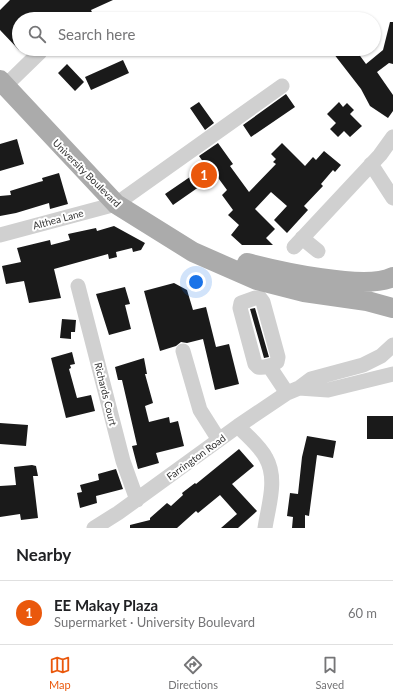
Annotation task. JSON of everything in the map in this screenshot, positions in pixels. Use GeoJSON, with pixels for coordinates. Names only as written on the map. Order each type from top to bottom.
{"type":"FeatureCollection","features":[{"type":"Feature","properties":{"kind":"main road","name":"University Boulevard"},"geometry":{"type":"LineString","coordinates":[[3,83],[116,204],[193,252],[210,258],[257,280],[304,292],[367,301],[393,308]]}},
{"type":"Feature","properties":{"kind":"main road","name":"University Boulevard"},"geometry":{"type":"LineString","coordinates":[[210,258],[241,262],[268,269],[343,280],[388,280],[393,277]]}},
{"type":"Feature","properties":{"kind":"street"},"geometry":{"type":"LineString","coordinates":[[3,83],[35,56]]}},
{"type":"Feature","properties":{"kind":"street"},"geometry":{"type":"LineString","coordinates":[[116,204],[282,86]]}},
{"type":"Feature","properties":{"kind":"street"},"geometry":{"type":"LineString","coordinates":[[318,252],[298,243],[371,164],[393,137]]}},
{"type":"Feature","properties":{"kind":"street"},"geometry":{"type":"LineString","coordinates":[[371,164],[393,198]]}},
{"type":"Feature","properties":{"kind":"street","name":"Althea Lane"},"geometry":{"type":"LineString","coordinates":[[0,235],[116,204]]}},
{"type":"Feature","properties":{"kind":"street"},"geometry":{"type":"LineString","coordinates":[[250,299],[257,280]]}},
{"type":"Feature","properties":{"kind":"street","name":"Richards Court"},"geometry":{"type":"LineString","coordinates":[[78,286],[123,461],[137,500]]}},
{"type":"Feature","properties":{"kind":"street"},"geometry":{"type":"LineString","coordinates":[[260,298],[263,302],[278,357],[277,362],[269,366],[258,367],[255,364],[240,308],[241,303],[250,299],[260,298]]}},
{"type":"Feature","properties":{"kind":"street","name":"Farrington Road"},"geometry":{"type":"LineString","coordinates":[[94,528],[137,500],[238,426],[311,379],[363,365],[381,356],[393,345]]}},
{"type":"Feature","properties":{"kind":"street"},"geometry":{"type":"LineString","coordinates":[[182,351],[200,410],[219,440]]}},
{"type":"Feature","properties":{"kind":"street"},"geometry":{"type":"LineString","coordinates":[[269,366],[294,391],[328,390],[393,374]]}},
{"type":"Feature","properties":{"kind":"street"},"geometry":{"type":"LineString","coordinates":[[238,426],[263,453],[271,469],[271,491],[265,528]]}},
{"type":"Feature","properties":{"kind":"building"},"geometry":{"type":"Polygon","coordinates":[[[10,0],[113,0],[91,10],[92,12],[12,12],[12,43],[0,30],[0,10],[10,0]]]}},
{"type":"Feature","properties":{"kind":"building"},"geometry":{"type":"Polygon","coordinates":[[[390,22],[393,22],[393,64],[389,63],[377,72],[393,95],[393,111],[388,118],[370,106],[361,89],[335,56],[360,56],[366,64],[376,56],[381,56],[381,52],[383,50],[390,22]]]}},
{"type":"Feature","properties":{"kind":"building"},"geometry":{"type":"Polygon","coordinates":[[[123,60],[129,73],[91,90],[85,77],[123,60]]]}},
{"type":"Feature","properties":{"kind":"building"},"geometry":{"type":"Polygon","coordinates":[[[67,64],[84,82],[75,91],[58,73],[67,64]]]}},
{"type":"Feature","properties":{"kind":"building"},"geometry":{"type":"Polygon","coordinates":[[[286,94],[295,107],[251,137],[243,125],[286,94]]]}},
{"type":"Feature","properties":{"kind":"building"},"geometry":{"type":"Polygon","coordinates":[[[199,102],[214,123],[205,130],[190,108],[199,102]]]}},
{"type":"Feature","properties":{"kind":"building"},"geometry":{"type":"Polygon","coordinates":[[[339,102],[343,107],[347,103],[354,110],[350,114],[362,126],[350,137],[344,131],[338,137],[330,129],[336,123],[327,114],[339,102]]]}},
{"type":"Feature","properties":{"kind":"building"},"geometry":{"type":"Polygon","coordinates":[[[17,139],[24,164],[0,171],[0,144],[17,139]]]}},
{"type":"Feature","properties":{"kind":"building"},"geometry":{"type":"Polygon","coordinates":[[[218,143],[233,164],[230,166],[249,192],[276,164],[273,162],[276,159],[271,154],[282,143],[305,166],[313,157],[316,160],[324,151],[341,165],[335,172],[333,170],[321,184],[323,186],[304,206],[308,210],[287,233],[274,220],[287,206],[271,192],[255,209],[275,229],[266,238],[273,245],[242,245],[231,235],[239,225],[228,215],[233,210],[222,195],[227,190],[216,175],[173,205],[165,194],[206,166],[199,156],[218,143]]]}},
{"type":"Feature","properties":{"kind":"building"},"geometry":{"type":"Polygon","coordinates":[[[59,173],[68,204],[50,209],[49,203],[16,213],[0,216],[0,196],[11,195],[10,191],[43,181],[42,178],[59,173]]]}},
{"type":"Feature","properties":{"kind":"building"},"geometry":{"type":"Polygon","coordinates":[[[114,226],[145,243],[141,250],[133,252],[132,248],[116,252],[117,257],[109,259],[108,254],[54,269],[61,298],[29,303],[24,281],[6,284],[2,266],[21,262],[17,248],[50,240],[51,245],[70,240],[68,234],[96,228],[97,231],[114,226]]]}},
{"type":"Feature","properties":{"kind":"building"},"geometry":{"type":"Polygon","coordinates":[[[174,283],[187,290],[193,310],[206,307],[216,347],[229,344],[239,384],[215,390],[203,339],[187,343],[181,342],[176,346],[160,351],[144,291],[174,283]]]}},
{"type":"Feature","properties":{"kind":"building"},"geometry":{"type":"Polygon","coordinates":[[[125,287],[130,304],[125,305],[131,329],[109,335],[96,294],[125,287]]]}},
{"type":"Feature","properties":{"kind":"building"},"geometry":{"type":"Polygon","coordinates":[[[255,308],[269,357],[264,358],[250,309],[255,308]]]}},
{"type":"Feature","properties":{"kind":"building"},"geometry":{"type":"Polygon","coordinates":[[[62,319],[76,320],[75,332],[71,332],[71,339],[60,338],[62,319]]]}},
{"type":"Feature","properties":{"kind":"building"},"geometry":{"type":"Polygon","coordinates":[[[72,352],[75,364],[70,365],[71,368],[69,369],[77,398],[91,395],[95,411],[66,418],[51,358],[72,352]]]}},
{"type":"Feature","properties":{"kind":"building"},"geometry":{"type":"Polygon","coordinates":[[[144,358],[147,374],[145,374],[153,403],[145,406],[149,422],[169,417],[170,423],[178,421],[184,446],[156,453],[159,463],[138,469],[132,446],[137,445],[122,380],[118,380],[115,367],[144,358]]]}},
{"type":"Feature","properties":{"kind":"building"},"geometry":{"type":"Polygon","coordinates":[[[367,416],[393,416],[393,439],[367,439],[367,416]]]}},
{"type":"Feature","properties":{"kind":"building"},"geometry":{"type":"Polygon","coordinates":[[[0,423],[28,425],[26,446],[0,444],[0,423]]]}},
{"type":"Feature","properties":{"kind":"building"},"geometry":{"type":"Polygon","coordinates":[[[307,436],[336,441],[333,458],[317,455],[309,516],[305,515],[305,528],[292,528],[293,517],[287,516],[290,493],[298,494],[302,457],[307,436]]]}},
{"type":"Feature","properties":{"kind":"building"},"geometry":{"type":"Polygon","coordinates":[[[239,449],[254,466],[232,484],[257,511],[238,528],[221,528],[237,514],[220,495],[198,513],[196,511],[177,528],[130,528],[130,525],[150,520],[150,518],[167,503],[171,506],[183,495],[182,493],[195,483],[196,484],[239,449]]]}},
{"type":"Feature","properties":{"kind":"building"},"geometry":{"type":"Polygon","coordinates":[[[36,466],[38,476],[33,476],[38,518],[21,520],[20,514],[0,517],[0,486],[16,485],[14,467],[36,466]]]}},
{"type":"Feature","properties":{"kind":"building"},"geometry":{"type":"Polygon","coordinates":[[[116,469],[123,489],[96,496],[97,503],[80,508],[77,493],[82,492],[80,485],[99,480],[98,474],[116,469]]]}},
{"type":"Feature","properties":{"kind":"place","name":"EE Makay Plaza"},"geometry":{"type":"Point","coordinates":[204,175]}}]}
